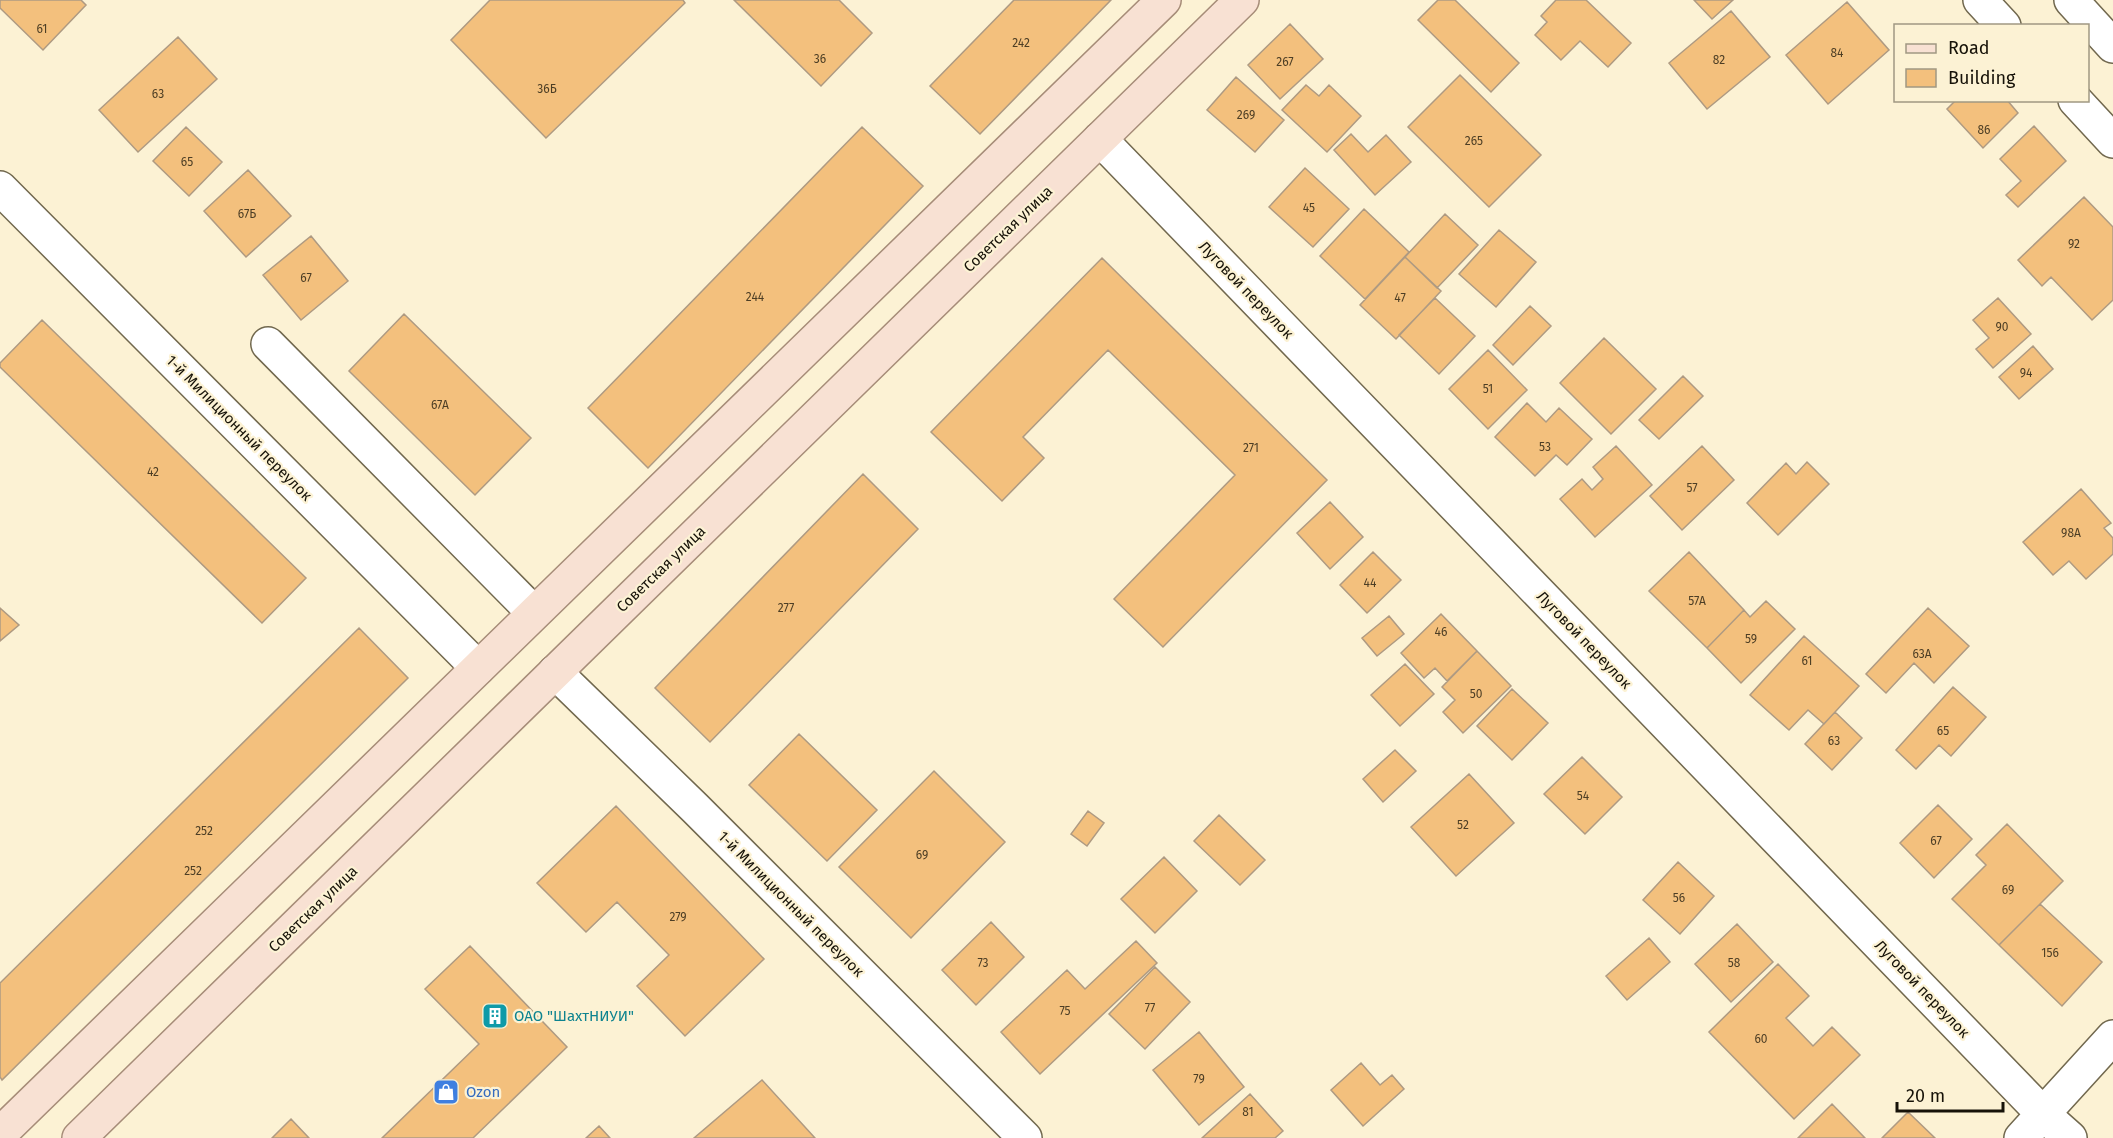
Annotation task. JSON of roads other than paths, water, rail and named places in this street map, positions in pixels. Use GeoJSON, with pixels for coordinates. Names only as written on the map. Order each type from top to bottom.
{"type":"FeatureCollection","features":[{"type":"Feature","properties":{"kind":"main road"},"geometry":{"type":"LineString","coordinates":[[0,1134],[1164,0]]}},
{"type":"Feature","properties":{"kind":"main road","name":"Советская улица"},"geometry":{"type":"LineString","coordinates":[[79,1138],[1242,0]]}},
{"type":"Feature","properties":{"kind":"street"},"geometry":{"type":"LineString","coordinates":[[1980,0],[2002,24]]}},
{"type":"Feature","properties":{"kind":"street"},"geometry":{"type":"LineString","coordinates":[[2070,0],[2113,46]]}},
{"type":"Feature","properties":{"kind":"street"},"geometry":{"type":"LineString","coordinates":[[2077,102],[2113,141]]}},
{"type":"Feature","properties":{"kind":"street","name":"Луговой переулок"},"geometry":{"type":"LineString","coordinates":[[1100,139],[2043,1114],[2070,1138]]}},
{"type":"Feature","properties":{"kind":"street","name":"1-й Милиционный переулок"},"geometry":{"type":"LineString","coordinates":[[0,188],[478,668]]}},
{"type":"Feature","properties":{"kind":"street"},"geometry":{"type":"LineString","coordinates":[[268,344],[534,613]]}},
{"type":"Feature","properties":{"kind":"street","name":"1-й Милиционный переулок"},"geometry":{"type":"LineString","coordinates":[[555,672],[637,750],[1025,1138]]}},
{"type":"Feature","properties":{"kind":"street"},"geometry":{"type":"LineString","coordinates":[[2021,1138],[2113,1037]]}},
{"type":"Feature","properties":{"kind":"place","name":"ОАО \"ШахтНИУИ\""},"geometry":{"type":"Point","coordinates":[495,1016]}},
{"type":"Feature","properties":{"kind":"place","name":"Ozon"},"geometry":{"type":"Point","coordinates":[446,1092]}}]}
